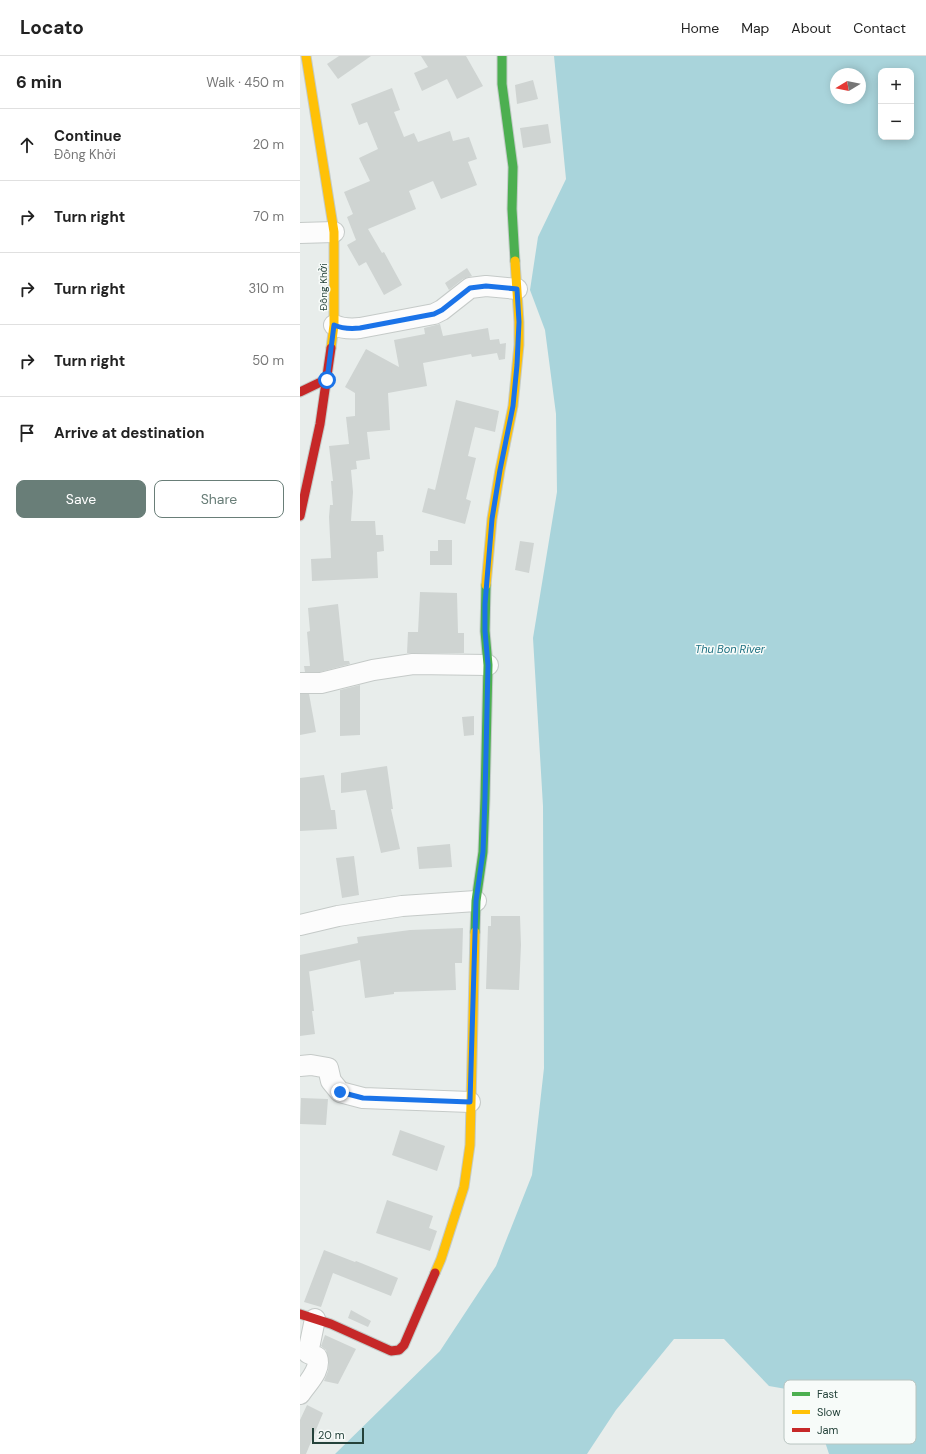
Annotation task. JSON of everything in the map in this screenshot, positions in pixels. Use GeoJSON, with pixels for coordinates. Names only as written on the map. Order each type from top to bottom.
{"type":"FeatureCollection","features":[{"type":"Feature","properties":{"kind":"street"},"geometry":{"type":"LineString","coordinates":[[300,1394],[318,1368],[319,1362],[317,1357],[308,1353],[308,1316],[331,1324],[391,1351],[399,1350],[404,1345],[441,1258],[464,1187],[470,1145],[476,901],[483,852],[488,665],[485,631],[485,604],[492,519],[513,406],[519,322],[512,209],[513,167],[502,84],[502,56]]}},
{"type":"Feature","properties":{"kind":"street","name":"Đồng Khởi"},"geometry":{"type":"LineString","coordinates":[[300,516],[320,424],[334,325],[334,232],[310,58]]}},
{"type":"Feature","properties":{"kind":"street"},"geometry":{"type":"LineString","coordinates":[[300,233],[334,232]]}},
{"type":"Feature","properties":{"kind":"street"},"geometry":{"type":"LineString","coordinates":[[334,325],[339,328],[360,328],[434,314],[442,310],[470,288],[486,286],[517,289]]}},
{"type":"Feature","properties":{"kind":"street"},"geometry":{"type":"LineString","coordinates":[[300,392],[327,380]]}},
{"type":"Feature","properties":{"kind":"street"},"geometry":{"type":"LineString","coordinates":[[300,682],[321,682],[373,670],[413,664],[488,665]]}},
{"type":"Feature","properties":{"kind":"street"},"geometry":{"type":"LineString","coordinates":[[300,925],[338,916],[402,906],[476,901]]}},
{"type":"Feature","properties":{"kind":"street"},"geometry":{"type":"LineString","coordinates":[[300,1066],[311,1065],[328,1068],[331,1080],[340,1092],[363,1098],[470,1102]]}},
{"type":"Feature","properties":{"kind":"water","name":"Thu Bon River"},"geometry":{"type":"Polygon","coordinates":[[[554,56],[926,56],[926,1454],[829,1454],[826,1444],[916,1444],[916,1380],[784,1380],[784,1389],[769,1386],[724,1339],[674,1339],[616,1410],[587,1454],[335,1454],[440,1351],[496,1266],[532,1175],[544,1068],[543,806],[533,638],[557,492],[556,414],[545,330],[530,290],[538,237],[566,179],[554,56]]]}},
{"type":"Feature","properties":{"kind":"building"},"geometry":{"type":"Polygon","coordinates":[[[339,56],[371,56],[338,79],[327,64],[339,56]]]}},
{"type":"Feature","properties":{"kind":"building"},"geometry":{"type":"Polygon","coordinates":[[[421,56],[466,56],[483,86],[457,99],[447,79],[422,91],[414,73],[428,67],[421,56]]]}},
{"type":"Feature","properties":{"kind":"building"},"geometry":{"type":"Polygon","coordinates":[[[533,80],[538,99],[517,104],[515,85],[533,80]]]}},
{"type":"Feature","properties":{"kind":"building"},"geometry":{"type":"Polygon","coordinates":[[[392,88],[400,110],[394,112],[404,137],[414,133],[418,142],[450,131],[453,141],[469,137],[477,159],[468,162],[477,185],[441,199],[433,181],[409,191],[416,209],[368,229],[382,253],[384,252],[402,285],[384,295],[366,262],[359,266],[347,245],[356,240],[347,217],[353,214],[344,192],[370,181],[359,158],[378,149],[367,122],[359,125],[351,104],[392,88]]]}},
{"type":"Feature","properties":{"kind":"building"},"geometry":{"type":"Polygon","coordinates":[[[548,124],[551,143],[523,148],[520,128],[548,124]]]}},
{"type":"Feature","properties":{"kind":"building"},"geometry":{"type":"Polygon","coordinates":[[[467,268],[472,276],[463,279],[449,290],[445,283],[467,268]]]}},
{"type":"Feature","properties":{"kind":"building"},"geometry":{"type":"Polygon","coordinates":[[[440,324],[443,336],[488,328],[490,340],[499,339],[500,344],[506,343],[505,359],[499,360],[497,353],[472,357],[471,354],[423,363],[427,386],[388,393],[390,430],[367,432],[370,459],[356,461],[357,469],[351,470],[353,492],[351,521],[375,521],[376,535],[383,535],[384,551],[377,552],[378,578],[312,581],[311,559],[331,558],[329,517],[330,505],[333,505],[331,481],[333,481],[329,446],[349,444],[346,417],[355,416],[355,393],[345,387],[366,349],[399,367],[394,340],[425,334],[424,328],[440,324]]]}},
{"type":"Feature","properties":{"kind":"building"},"geometry":{"type":"Polygon","coordinates":[[[456,400],[499,411],[495,432],[475,427],[468,456],[476,458],[466,499],[471,501],[465,524],[422,512],[428,488],[435,490],[456,400]]]}},
{"type":"Feature","properties":{"kind":"building"},"geometry":{"type":"Polygon","coordinates":[[[438,540],[452,540],[452,565],[430,565],[430,551],[438,551],[438,540]]]}},
{"type":"Feature","properties":{"kind":"building"},"geometry":{"type":"Polygon","coordinates":[[[520,541],[534,543],[529,573],[515,570],[520,541]]]}},
{"type":"Feature","properties":{"kind":"building"},"geometry":{"type":"Polygon","coordinates":[[[420,592],[457,593],[458,633],[464,633],[464,653],[407,653],[408,632],[418,632],[420,592]]]}},
{"type":"Feature","properties":{"kind":"building"},"geometry":{"type":"Polygon","coordinates":[[[338,604],[344,661],[349,661],[350,664],[320,672],[305,672],[304,666],[310,666],[307,632],[310,631],[308,608],[338,604]]]}},
{"type":"Feature","properties":{"kind":"building"},"geometry":{"type":"Polygon","coordinates":[[[360,685],[360,735],[340,736],[340,690],[360,685]]]}},
{"type":"Feature","properties":{"kind":"building"},"geometry":{"type":"Polygon","coordinates":[[[300,694],[309,694],[316,732],[300,735],[300,694]]]}},
{"type":"Feature","properties":{"kind":"building"},"geometry":{"type":"Polygon","coordinates":[[[474,716],[474,735],[464,736],[462,717],[474,716]]]}},
{"type":"Feature","properties":{"kind":"building"},"geometry":{"type":"Polygon","coordinates":[[[387,766],[393,809],[391,809],[400,849],[381,853],[366,790],[341,793],[341,773],[387,766]]]}},
{"type":"Feature","properties":{"kind":"building"},"geometry":{"type":"Polygon","coordinates":[[[324,775],[331,810],[335,810],[337,829],[300,831],[300,778],[324,775]]]}},
{"type":"Feature","properties":{"kind":"building"},"geometry":{"type":"Polygon","coordinates":[[[450,844],[452,867],[419,869],[417,847],[450,844]]]}},
{"type":"Feature","properties":{"kind":"building"},"geometry":{"type":"Polygon","coordinates":[[[354,856],[359,895],[342,898],[336,858],[354,856]]]}},
{"type":"Feature","properties":{"kind":"building"},"geometry":{"type":"Polygon","coordinates":[[[491,916],[520,916],[521,945],[519,990],[486,989],[488,926],[491,926],[491,916]]]}},
{"type":"Feature","properties":{"kind":"building"},"geometry":{"type":"Polygon","coordinates":[[[463,928],[462,963],[455,963],[456,990],[394,992],[394,994],[365,998],[360,960],[309,972],[314,1011],[312,1011],[315,1034],[300,1036],[300,955],[358,943],[357,937],[410,930],[463,928]]]}},
{"type":"Feature","properties":{"kind":"building"},"geometry":{"type":"Polygon","coordinates":[[[301,1098],[328,1099],[326,1125],[300,1124],[301,1098]]]}},
{"type":"Feature","properties":{"kind":"building"},"geometry":{"type":"Polygon","coordinates":[[[400,1130],[445,1146],[437,1171],[392,1155],[400,1130]]]}},
{"type":"Feature","properties":{"kind":"building"},"geometry":{"type":"Polygon","coordinates":[[[387,1200],[433,1216],[429,1228],[437,1231],[430,1251],[376,1233],[387,1200]]]}},
{"type":"Feature","properties":{"kind":"building"},"geometry":{"type":"Polygon","coordinates":[[[324,1250],[398,1278],[391,1296],[333,1273],[321,1307],[304,1302],[324,1250]]]}},
{"type":"Feature","properties":{"kind":"building"},"geometry":{"type":"Polygon","coordinates":[[[351,1310],[371,1321],[368,1327],[348,1318],[351,1310]]]}},
{"type":"Feature","properties":{"kind":"building"},"geometry":{"type":"Polygon","coordinates":[[[325,1335],[356,1349],[338,1384],[324,1381],[329,1363],[326,1350],[321,1346],[325,1335]]]}},
{"type":"Feature","properties":{"kind":"building"},"geometry":{"type":"Polygon","coordinates":[[[307,1405],[323,1413],[306,1454],[300,1454],[300,1420],[307,1405]]]}},
{"type":"Feature","properties":{"kind":"traffic: fast"},"geometry":{"type":"LineString","coordinates":[[502,56],[502,84],[513,167],[512,209],[515,261]]}},
{"type":"Feature","properties":{"kind":"traffic: fast"},"geometry":{"type":"LineString","coordinates":[[475,932],[476,901],[483,852],[485,798],[488,665],[485,631],[486,585]]}},
{"type":"Feature","properties":{"kind":"traffic: slow"},"geometry":{"type":"LineString","coordinates":[[306,56],[334,232],[334,325],[331,348]]}},
{"type":"Feature","properties":{"kind":"traffic: slow"},"geometry":{"type":"LineString","coordinates":[[486,585],[492,519],[513,406],[519,345],[515,261]]}},
{"type":"Feature","properties":{"kind":"traffic: slow"},"geometry":{"type":"LineString","coordinates":[[435,1273],[441,1259],[464,1187],[470,1145],[475,932]]}},
{"type":"Feature","properties":{"kind":"traffic: jam"},"geometry":{"type":"LineString","coordinates":[[300,516],[320,424],[331,348]]}},
{"type":"Feature","properties":{"kind":"traffic: jam"},"geometry":{"type":"LineString","coordinates":[[300,392],[327,379]]}},
{"type":"Feature","properties":{"kind":"traffic: jam"},"geometry":{"type":"LineString","coordinates":[[300,1314],[331,1324],[391,1351],[399,1350],[404,1345],[435,1273]]}},
{"type":"Feature","properties":{"kind":"route"},"geometry":{"type":"LineString","coordinates":[[327,380],[334,325],[339,328],[360,328],[434,314],[442,310],[470,288],[486,286],[517,289],[519,345],[513,406],[492,519],[485,604],[485,631],[488,665],[485,798],[483,852],[476,901],[470,1102],[363,1098],[340,1092]]}}]}
